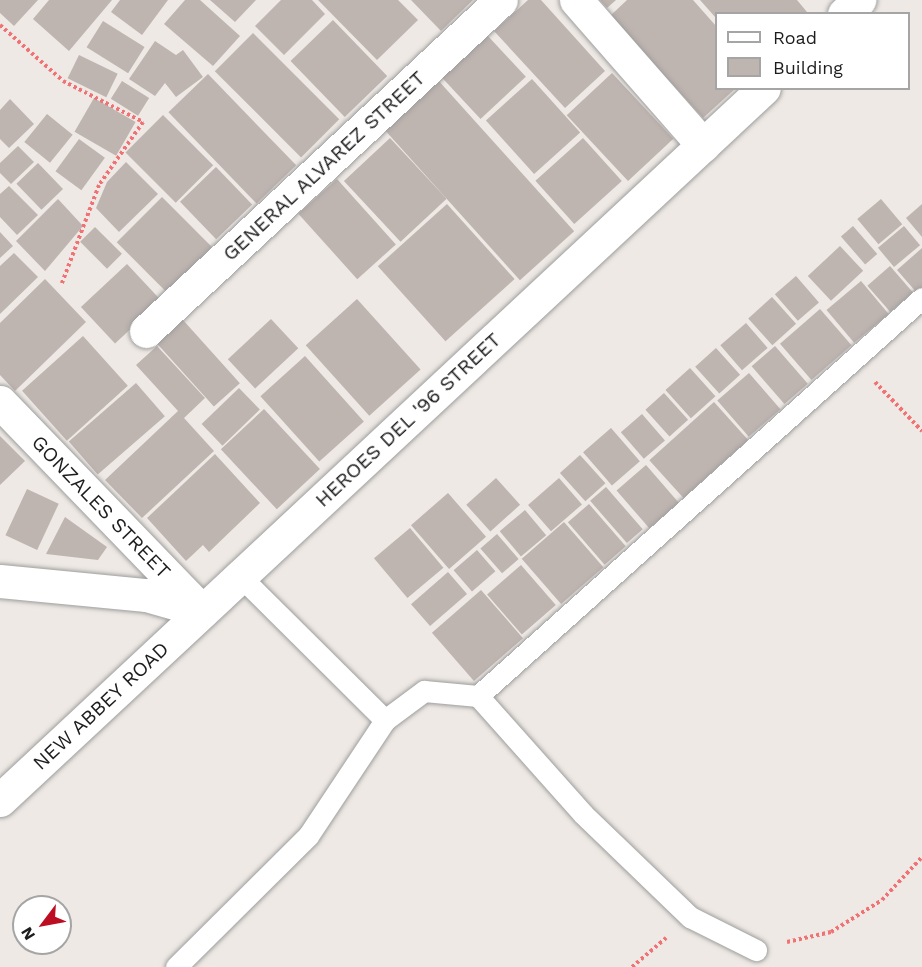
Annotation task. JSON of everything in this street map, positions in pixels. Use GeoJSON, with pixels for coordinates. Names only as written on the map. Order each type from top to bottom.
{"type":"FeatureCollection","features":[{"type":"Feature","properties":{"kind":"street","name":"GENERAL ALVAREZ STREET"},"geometry":{"type":"LineString","coordinates":[[146,331],[501,0]]}},
{"type":"Feature","properties":{"kind":"street"},"geometry":{"type":"LineString","coordinates":[[576,0],[703,145]]}},
{"type":"Feature","properties":{"kind":"street"},"geometry":{"type":"LineString","coordinates":[[846,12],[859,0]]}},
{"type":"Feature","properties":{"kind":"street","name":"HEROES DEL '96 STREET"},"geometry":{"type":"LineString","coordinates":[[202,611],[762,90]]}},
{"type":"Feature","properties":{"kind":"street","name":"GONZALES STREET"},"geometry":{"type":"LineString","coordinates":[[0,402],[202,611]]}},
{"type":"Feature","properties":{"kind":"street"},"geometry":{"type":"LineString","coordinates":[[0,581],[146,594],[202,611]]}},
{"type":"Feature","properties":{"kind":"street","name":"NEW ABBEY ROAD"},"geometry":{"type":"LineString","coordinates":[[0,800],[202,611]]}},
{"type":"Feature","properties":{"kind":"lane"},"geometry":{"type":"LineString","coordinates":[[478,696],[922,298]]}},
{"type":"Feature","properties":{"kind":"lane"},"geometry":{"type":"LineString","coordinates":[[241,577],[385,720]]}},
{"type":"Feature","properties":{"kind":"lane"},"geometry":{"type":"LineString","coordinates":[[176,967],[308,836],[385,720],[424,691],[478,696],[582,814],[690,917],[756,950]]}},
{"type":"Feature","properties":{"kind":"path"},"geometry":{"type":"LineString","coordinates":[[0,25],[63,81],[143,122],[99,185],[62,283]]}},
{"type":"Feature","properties":{"kind":"path"},"geometry":{"type":"LineString","coordinates":[[854,360],[922,431]]}},
{"type":"Feature","properties":{"kind":"path"},"geometry":{"type":"LineString","coordinates":[[756,950],[831,932],[882,900],[922,857]]}},
{"type":"Feature","properties":{"kind":"path"},"geometry":{"type":"LineString","coordinates":[[632,967],[690,917]]}},
{"type":"Feature","properties":{"kind":"building"},"geometry":{"type":"Polygon","coordinates":[[[0,0],[38,0],[14,26],[0,13],[0,0]]]}},
{"type":"Feature","properties":{"kind":"building"},"geometry":{"type":"Polygon","coordinates":[[[49,0],[112,0],[69,51],[33,19],[49,0]]]}},
{"type":"Feature","properties":{"kind":"building"},"geometry":{"type":"Polygon","coordinates":[[[120,0],[168,0],[142,35],[111,12],[120,0]]]}},
{"type":"Feature","properties":{"kind":"building"},"geometry":{"type":"Polygon","coordinates":[[[185,0],[200,0],[240,36],[213,66],[164,24],[185,0]]]}},
{"type":"Feature","properties":{"kind":"building"},"geometry":{"type":"Polygon","coordinates":[[[210,0],[256,0],[235,22],[210,0]]]}},
{"type":"Feature","properties":{"kind":"building"},"geometry":{"type":"Polygon","coordinates":[[[281,0],[312,0],[325,14],[284,55],[255,26],[281,0]]]}},
{"type":"Feature","properties":{"kind":"building"},"geometry":{"type":"Polygon","coordinates":[[[318,0],[398,0],[418,20],[377,60],[318,0]]]}},
{"type":"Feature","properties":{"kind":"building"},"geometry":{"type":"Polygon","coordinates":[[[411,0],[473,0],[441,31],[411,0]]]}},
{"type":"Feature","properties":{"kind":"building"},"geometry":{"type":"Polygon","coordinates":[[[528,0],[541,0],[605,71],[565,108],[494,31],[528,0]]]}},
{"type":"Feature","properties":{"kind":"building"},"geometry":{"type":"Polygon","coordinates":[[[600,0],[616,0],[607,8],[600,0]]]}},
{"type":"Feature","properties":{"kind":"building"},"geometry":{"type":"Polygon","coordinates":[[[627,0],[693,0],[715,25],[715,90],[734,90],[703,118],[610,16],[627,0]]]}},
{"type":"Feature","properties":{"kind":"building"},"geometry":{"type":"Polygon","coordinates":[[[700,0],[797,0],[807,12],[715,12],[715,17],[700,0]]]}},
{"type":"Feature","properties":{"kind":"building"},"geometry":{"type":"Polygon","coordinates":[[[333,20],[387,76],[345,117],[291,61],[333,20]]]}},
{"type":"Feature","properties":{"kind":"building"},"geometry":{"type":"Polygon","coordinates":[[[103,21],[145,47],[128,73],[87,47],[103,21]]]}},
{"type":"Feature","properties":{"kind":"building"},"geometry":{"type":"Polygon","coordinates":[[[253,33],[339,119],[301,157],[215,71],[253,33]]]}},
{"type":"Feature","properties":{"kind":"building"},"geometry":{"type":"Polygon","coordinates":[[[487,35],[526,77],[481,119],[442,77],[487,35]]]}},
{"type":"Feature","properties":{"kind":"building"},"geometry":{"type":"Polygon","coordinates":[[[155,41],[176,55],[183,50],[203,77],[176,97],[165,83],[155,96],[129,79],[155,41]]]}},
{"type":"Feature","properties":{"kind":"building"},"geometry":{"type":"Polygon","coordinates":[[[79,55],[118,74],[106,97],[68,78],[79,55]]]}},
{"type":"Feature","properties":{"kind":"building"},"geometry":{"type":"Polygon","coordinates":[[[612,73],[673,139],[628,181],[567,115],[612,73]]]}},
{"type":"Feature","properties":{"kind":"building"},"geometry":{"type":"Polygon","coordinates":[[[208,74],[296,165],[257,204],[168,112],[208,74]]]}},
{"type":"Feature","properties":{"kind":"building"},"geometry":{"type":"Polygon","coordinates":[[[437,79],[574,231],[520,280],[383,128],[437,79]]]}},
{"type":"Feature","properties":{"kind":"building"},"geometry":{"type":"Polygon","coordinates":[[[532,79],[580,133],[534,174],[486,120],[532,79]]]}},
{"type":"Feature","properties":{"kind":"building"},"geometry":{"type":"Polygon","coordinates":[[[122,81],[149,98],[138,116],[111,99],[122,81]]]}},
{"type":"Feature","properties":{"kind":"building"},"geometry":{"type":"Polygon","coordinates":[[[94,98],[136,122],[116,156],[74,132],[94,98]]]}},
{"type":"Feature","properties":{"kind":"building"},"geometry":{"type":"Polygon","coordinates":[[[10,99],[34,124],[9,148],[0,139],[0,110],[10,99]]]}},
{"type":"Feature","properties":{"kind":"building"},"geometry":{"type":"Polygon","coordinates":[[[47,114],[73,135],[50,163],[24,142],[47,114]]]}},
{"type":"Feature","properties":{"kind":"building"},"geometry":{"type":"Polygon","coordinates":[[[163,115],[213,165],[176,203],[126,152],[163,115]]]}},
{"type":"Feature","properties":{"kind":"building"},"geometry":{"type":"Polygon","coordinates":[[[390,138],[447,199],[401,242],[344,181],[390,138]]]}},
{"type":"Feature","properties":{"kind":"building"},"geometry":{"type":"Polygon","coordinates":[[[583,138],[622,181],[574,224],[535,181],[583,138]]]}},
{"type":"Feature","properties":{"kind":"building"},"geometry":{"type":"Polygon","coordinates":[[[79,139],[105,158],[81,190],[55,171],[79,139]]]}},
{"type":"Feature","properties":{"kind":"building"},"geometry":{"type":"Polygon","coordinates":[[[18,146],[34,162],[11,184],[0,173],[0,163],[18,146]]]}},
{"type":"Feature","properties":{"kind":"building"},"geometry":{"type":"Polygon","coordinates":[[[126,162],[158,194],[119,232],[96,208],[107,182],[126,162]]]}},
{"type":"Feature","properties":{"kind":"building"},"geometry":{"type":"Polygon","coordinates":[[[38,163],[63,189],[41,210],[16,184],[38,163]]]}},
{"type":"Feature","properties":{"kind":"building"},"geometry":{"type":"Polygon","coordinates":[[[216,167],[252,204],[216,239],[180,202],[216,167]]]}},
{"type":"Feature","properties":{"kind":"building"},"geometry":{"type":"Polygon","coordinates":[[[337,179],[396,244],[357,279],[298,214],[337,179]]]}},
{"type":"Feature","properties":{"kind":"building"},"geometry":{"type":"Polygon","coordinates":[[[9,186],[38,215],[17,235],[0,217],[0,194],[9,186]]]}},
{"type":"Feature","properties":{"kind":"building"},"geometry":{"type":"Polygon","coordinates":[[[162,197],[212,247],[167,292],[117,242],[162,197]]]}},
{"type":"Feature","properties":{"kind":"building"},"geometry":{"type":"Polygon","coordinates":[[[58,199],[83,226],[45,271],[16,241],[58,199]]]}},
{"type":"Feature","properties":{"kind":"building"},"geometry":{"type":"Polygon","coordinates":[[[881,199],[902,224],[878,244],[857,219],[881,199]]]}},
{"type":"Feature","properties":{"kind":"building"},"geometry":{"type":"Polygon","coordinates":[[[447,204],[515,279],[445,341],[378,266],[447,204]]]}},
{"type":"Feature","properties":{"kind":"building"},"geometry":{"type":"Polygon","coordinates":[[[922,204],[922,237],[906,218],[922,204]]]}},
{"type":"Feature","properties":{"kind":"building"},"geometry":{"type":"Polygon","coordinates":[[[853,226],[877,254],[865,264],[841,236],[853,226]]]}},
{"type":"Feature","properties":{"kind":"building"},"geometry":{"type":"Polygon","coordinates":[[[904,226],[920,245],[894,267],[878,248],[904,226]]]}},
{"type":"Feature","properties":{"kind":"building"},"geometry":{"type":"Polygon","coordinates":[[[95,227],[122,254],[107,269],[80,242],[95,227]]]}},
{"type":"Feature","properties":{"kind":"building"},"geometry":{"type":"Polygon","coordinates":[[[0,232],[13,246],[0,258],[0,232]]]}},
{"type":"Feature","properties":{"kind":"building"},"geometry":{"type":"Polygon","coordinates":[[[840,246],[863,271],[831,301],[808,276],[840,246]]]}},
{"type":"Feature","properties":{"kind":"building"},"geometry":{"type":"Polygon","coordinates":[[[922,248],[922,289],[917,293],[897,270],[922,248]]]}},
{"type":"Feature","properties":{"kind":"building"},"geometry":{"type":"Polygon","coordinates":[[[14,253],[38,277],[0,314],[0,266],[14,253]]]}},
{"type":"Feature","properties":{"kind":"building"},"geometry":{"type":"Polygon","coordinates":[[[127,264],[161,301],[115,344],[81,307],[127,264]]]}},
{"type":"Feature","properties":{"kind":"building"},"geometry":{"type":"Polygon","coordinates":[[[890,266],[913,292],[890,312],[867,286],[890,266]]]}},
{"type":"Feature","properties":{"kind":"building"},"geometry":{"type":"Polygon","coordinates":[[[796,276],[819,302],[798,321],[775,294],[796,276]]]}},
{"type":"Feature","properties":{"kind":"building"},"geometry":{"type":"Polygon","coordinates":[[[45,279],[86,322],[15,391],[0,375],[0,323],[45,279]]]}},
{"type":"Feature","properties":{"kind":"building"},"geometry":{"type":"Polygon","coordinates":[[[861,281],[889,314],[854,343],[827,310],[861,281]]]}},
{"type":"Feature","properties":{"kind":"building"},"geometry":{"type":"Polygon","coordinates":[[[772,297],[796,324],[772,345],[748,318],[772,297]]]}},
{"type":"Feature","properties":{"kind":"building"},"geometry":{"type":"Polygon","coordinates":[[[357,299],[421,370],[369,416],[306,345],[357,299]]]}},
{"type":"Feature","properties":{"kind":"building"},"geometry":{"type":"Polygon","coordinates":[[[820,309],[851,345],[811,380],[780,344],[820,309]]]}},
{"type":"Feature","properties":{"kind":"building"},"geometry":{"type":"Polygon","coordinates":[[[271,319],[298,348],[255,388],[228,359],[271,319]]]}},
{"type":"Feature","properties":{"kind":"building"},"geometry":{"type":"Polygon","coordinates":[[[183,320],[240,383],[214,407],[157,343],[183,320]]]}},
{"type":"Feature","properties":{"kind":"building"},"geometry":{"type":"Polygon","coordinates":[[[746,323],[768,348],[742,370],[720,345],[746,323]]]}},
{"type":"Feature","properties":{"kind":"building"},"geometry":{"type":"Polygon","coordinates":[[[83,336],[128,386],[67,441],[22,391],[83,336]]]}},
{"type":"Feature","properties":{"kind":"building"},"geometry":{"type":"Polygon","coordinates":[[[157,346],[205,398],[184,418],[214,451],[142,518],[105,480],[178,411],[136,365],[157,346]]]}},
{"type":"Feature","properties":{"kind":"building"},"geometry":{"type":"Polygon","coordinates":[[[775,346],[808,384],[784,404],[752,366],[775,346]]]}},
{"type":"Feature","properties":{"kind":"building"},"geometry":{"type":"Polygon","coordinates":[[[716,348],[740,375],[719,393],[695,367],[716,348]]]}},
{"type":"Feature","properties":{"kind":"building"},"geometry":{"type":"Polygon","coordinates":[[[305,356],[364,421],[319,462],[260,396],[305,356]]]}},
{"type":"Feature","properties":{"kind":"building"},"geometry":{"type":"Polygon","coordinates":[[[690,368],[715,396],[691,418],[665,390],[690,368]]]}},
{"type":"Feature","properties":{"kind":"building"},"geometry":{"type":"Polygon","coordinates":[[[749,373],[780,409],[749,437],[717,401],[749,373]]]}},
{"type":"Feature","properties":{"kind":"building"},"geometry":{"type":"Polygon","coordinates":[[[136,383],[165,416],[98,475],[69,441],[136,383]]]}},
{"type":"Feature","properties":{"kind":"building"},"geometry":{"type":"Polygon","coordinates":[[[239,388],[260,410],[222,446],[202,424],[239,388]]]}},
{"type":"Feature","properties":{"kind":"building"},"geometry":{"type":"Polygon","coordinates":[[[664,393],[688,420],[670,436],[645,410],[664,393]]]}},
{"type":"Feature","properties":{"kind":"building"},"geometry":{"type":"Polygon","coordinates":[[[714,402],[748,440],[683,498],[649,460],[714,402]]]}},
{"type":"Feature","properties":{"kind":"building"},"geometry":{"type":"Polygon","coordinates":[[[264,409],[320,469],[277,509],[221,449],[264,409]]]}},
{"type":"Feature","properties":{"kind":"building"},"geometry":{"type":"Polygon","coordinates":[[[642,414],[665,440],[644,459],[621,432],[642,414]]]}},
{"type":"Feature","properties":{"kind":"building"},"geometry":{"type":"Polygon","coordinates":[[[611,428],[640,461],[612,485],[583,452],[611,428]]]}},
{"type":"Feature","properties":{"kind":"building"},"geometry":{"type":"Polygon","coordinates":[[[0,436],[25,461],[0,485],[0,436]]]}},
{"type":"Feature","properties":{"kind":"building"},"geometry":{"type":"Polygon","coordinates":[[[215,454],[260,503],[209,552],[203,545],[186,561],[147,518],[215,454]]]}},
{"type":"Feature","properties":{"kind":"building"},"geometry":{"type":"Polygon","coordinates":[[[580,455],[605,483],[585,501],[560,473],[580,455]]]}},
{"type":"Feature","properties":{"kind":"building"},"geometry":{"type":"Polygon","coordinates":[[[646,465],[679,503],[649,528],[617,491],[646,465]]]}},
{"type":"Feature","properties":{"kind":"building"},"geometry":{"type":"Polygon","coordinates":[[[496,478],[520,505],[490,532],[466,505],[496,478]]]}},
{"type":"Feature","properties":{"kind":"building"},"geometry":{"type":"Polygon","coordinates":[[[559,478],[582,504],[551,531],[528,505],[559,478]]]}},
{"type":"Feature","properties":{"kind":"building"},"geometry":{"type":"Polygon","coordinates":[[[606,487],[643,529],[627,543],[590,501],[606,487]]]}},
{"type":"Feature","properties":{"kind":"building"},"geometry":{"type":"Polygon","coordinates":[[[27,489],[59,504],[37,550],[5,535],[27,489]]]}},
{"type":"Feature","properties":{"kind":"building"},"geometry":{"type":"Polygon","coordinates":[[[448,493],[486,537],[449,569],[411,525],[448,493]]]}},
{"type":"Feature","properties":{"kind":"building"},"geometry":{"type":"Polygon","coordinates":[[[589,504],[626,546],[605,565],[568,522],[589,504]]]}},
{"type":"Feature","properties":{"kind":"building"},"geometry":{"type":"Polygon","coordinates":[[[525,510],[546,535],[521,556],[500,531],[525,510]]]}},
{"type":"Feature","properties":{"kind":"building"},"geometry":{"type":"Polygon","coordinates":[[[65,517],[107,547],[98,560],[46,554],[65,517]]]}},
{"type":"Feature","properties":{"kind":"building"},"geometry":{"type":"Polygon","coordinates":[[[564,522],[603,567],[561,604],[522,559],[564,522]]]}},
{"type":"Feature","properties":{"kind":"building"},"geometry":{"type":"Polygon","coordinates":[[[410,528],[443,568],[407,598],[374,558],[410,528]]]}},
{"type":"Feature","properties":{"kind":"building"},"geometry":{"type":"Polygon","coordinates":[[[497,534],[519,559],[502,573],[480,548],[497,534]]]}},
{"type":"Feature","properties":{"kind":"building"},"geometry":{"type":"Polygon","coordinates":[[[477,550],[495,571],[472,591],[454,570],[477,550]]]}},
{"type":"Feature","properties":{"kind":"building"},"geometry":{"type":"Polygon","coordinates":[[[521,565],[556,605],[522,635],[487,595],[521,565]]]}},
{"type":"Feature","properties":{"kind":"building"},"geometry":{"type":"Polygon","coordinates":[[[448,572],[467,594],[430,626],[411,604],[448,572]]]}},
{"type":"Feature","properties":{"kind":"building"},"geometry":{"type":"Polygon","coordinates":[[[481,590],[523,638],[474,681],[432,633],[481,590]]]}}]}
